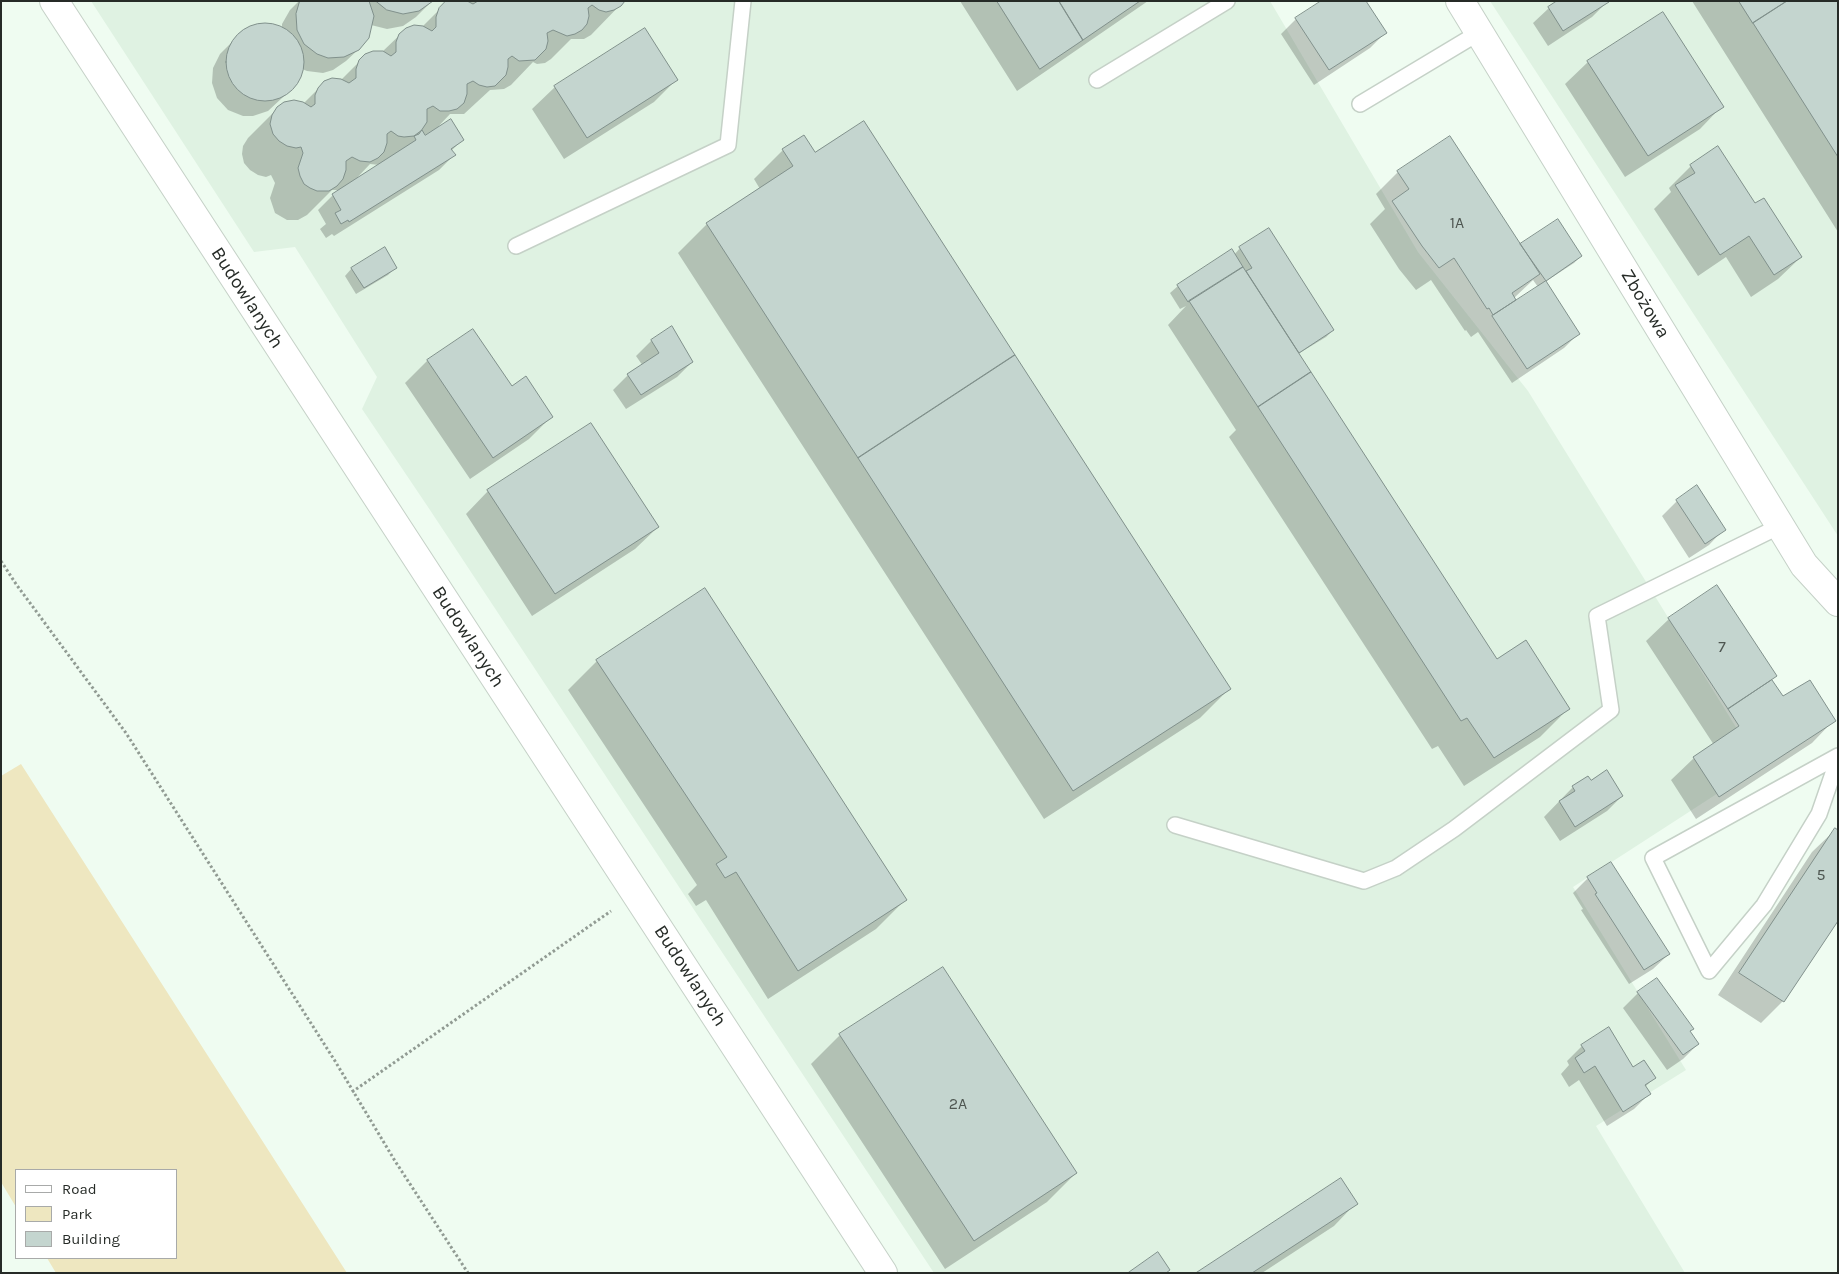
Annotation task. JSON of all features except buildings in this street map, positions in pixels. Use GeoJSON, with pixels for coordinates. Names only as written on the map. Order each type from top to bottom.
{"type":"FeatureCollection","features":[{"type":"Feature","properties":{"kind":"street","name":"Budowlanych"},"geometry":{"type":"LineString","coordinates":[[54,1],[883,1273]]}},
{"type":"Feature","properties":{"kind":"street","name":"Zbożowa"},"geometry":{"type":"LineString","coordinates":[[1460,1],[1804,566],[1838,602]]}},
{"type":"Feature","properties":{"kind":"lane"},"geometry":{"type":"LineString","coordinates":[[516,246],[728,145],[743,1]]}},
{"type":"Feature","properties":{"kind":"lane"},"geometry":{"type":"LineString","coordinates":[[1097,80],[1227,1]]}},
{"type":"Feature","properties":{"kind":"lane"},"geometry":{"type":"LineString","coordinates":[[1360,104],[1480,32]]}},
{"type":"Feature","properties":{"kind":"lane"},"geometry":{"type":"LineString","coordinates":[[1175,825],[1364,881],[1396,868],[1454,829],[1611,710],[1597,616],[1780,526]]}},
{"type":"Feature","properties":{"kind":"lane"},"geometry":{"type":"LineString","coordinates":[[1838,758],[1819,814],[1764,905],[1708,971],[1653,858],[1838,758]]}},
{"type":"Feature","properties":{"kind":"path"},"geometry":{"type":"LineString","coordinates":[[1,561],[126,733],[468,1273]]}},
{"type":"Feature","properties":{"kind":"path"},"geometry":{"type":"LineString","coordinates":[[352,1092],[636,893]]}},
{"type":"Feature","properties":{"kind":"shaded area"},"geometry":{"type":"Polygon","coordinates":[[[91,1],[1270,1],[1418,252],[1528,391],[1760,766],[1573,887],[1686,1070],[1596,1126],[1685,1273],[934,1273],[362,409],[377,377],[295,247],[254,252],[91,1]]]}},
{"type":"Feature","properties":{"kind":"shaded area"},"geometry":{"type":"Polygon","coordinates":[[[1490,1],[1838,1],[1838,536],[1490,1]]]}},
{"type":"Feature","properties":{"kind":"green space"},"geometry":{"type":"Polygon","coordinates":[[[21,764],[347,1273],[56,1273],[48,1259],[178,1259],[178,1169],[15,1169],[15,1205],[1,1182],[1,776],[21,764]]]}}]}
